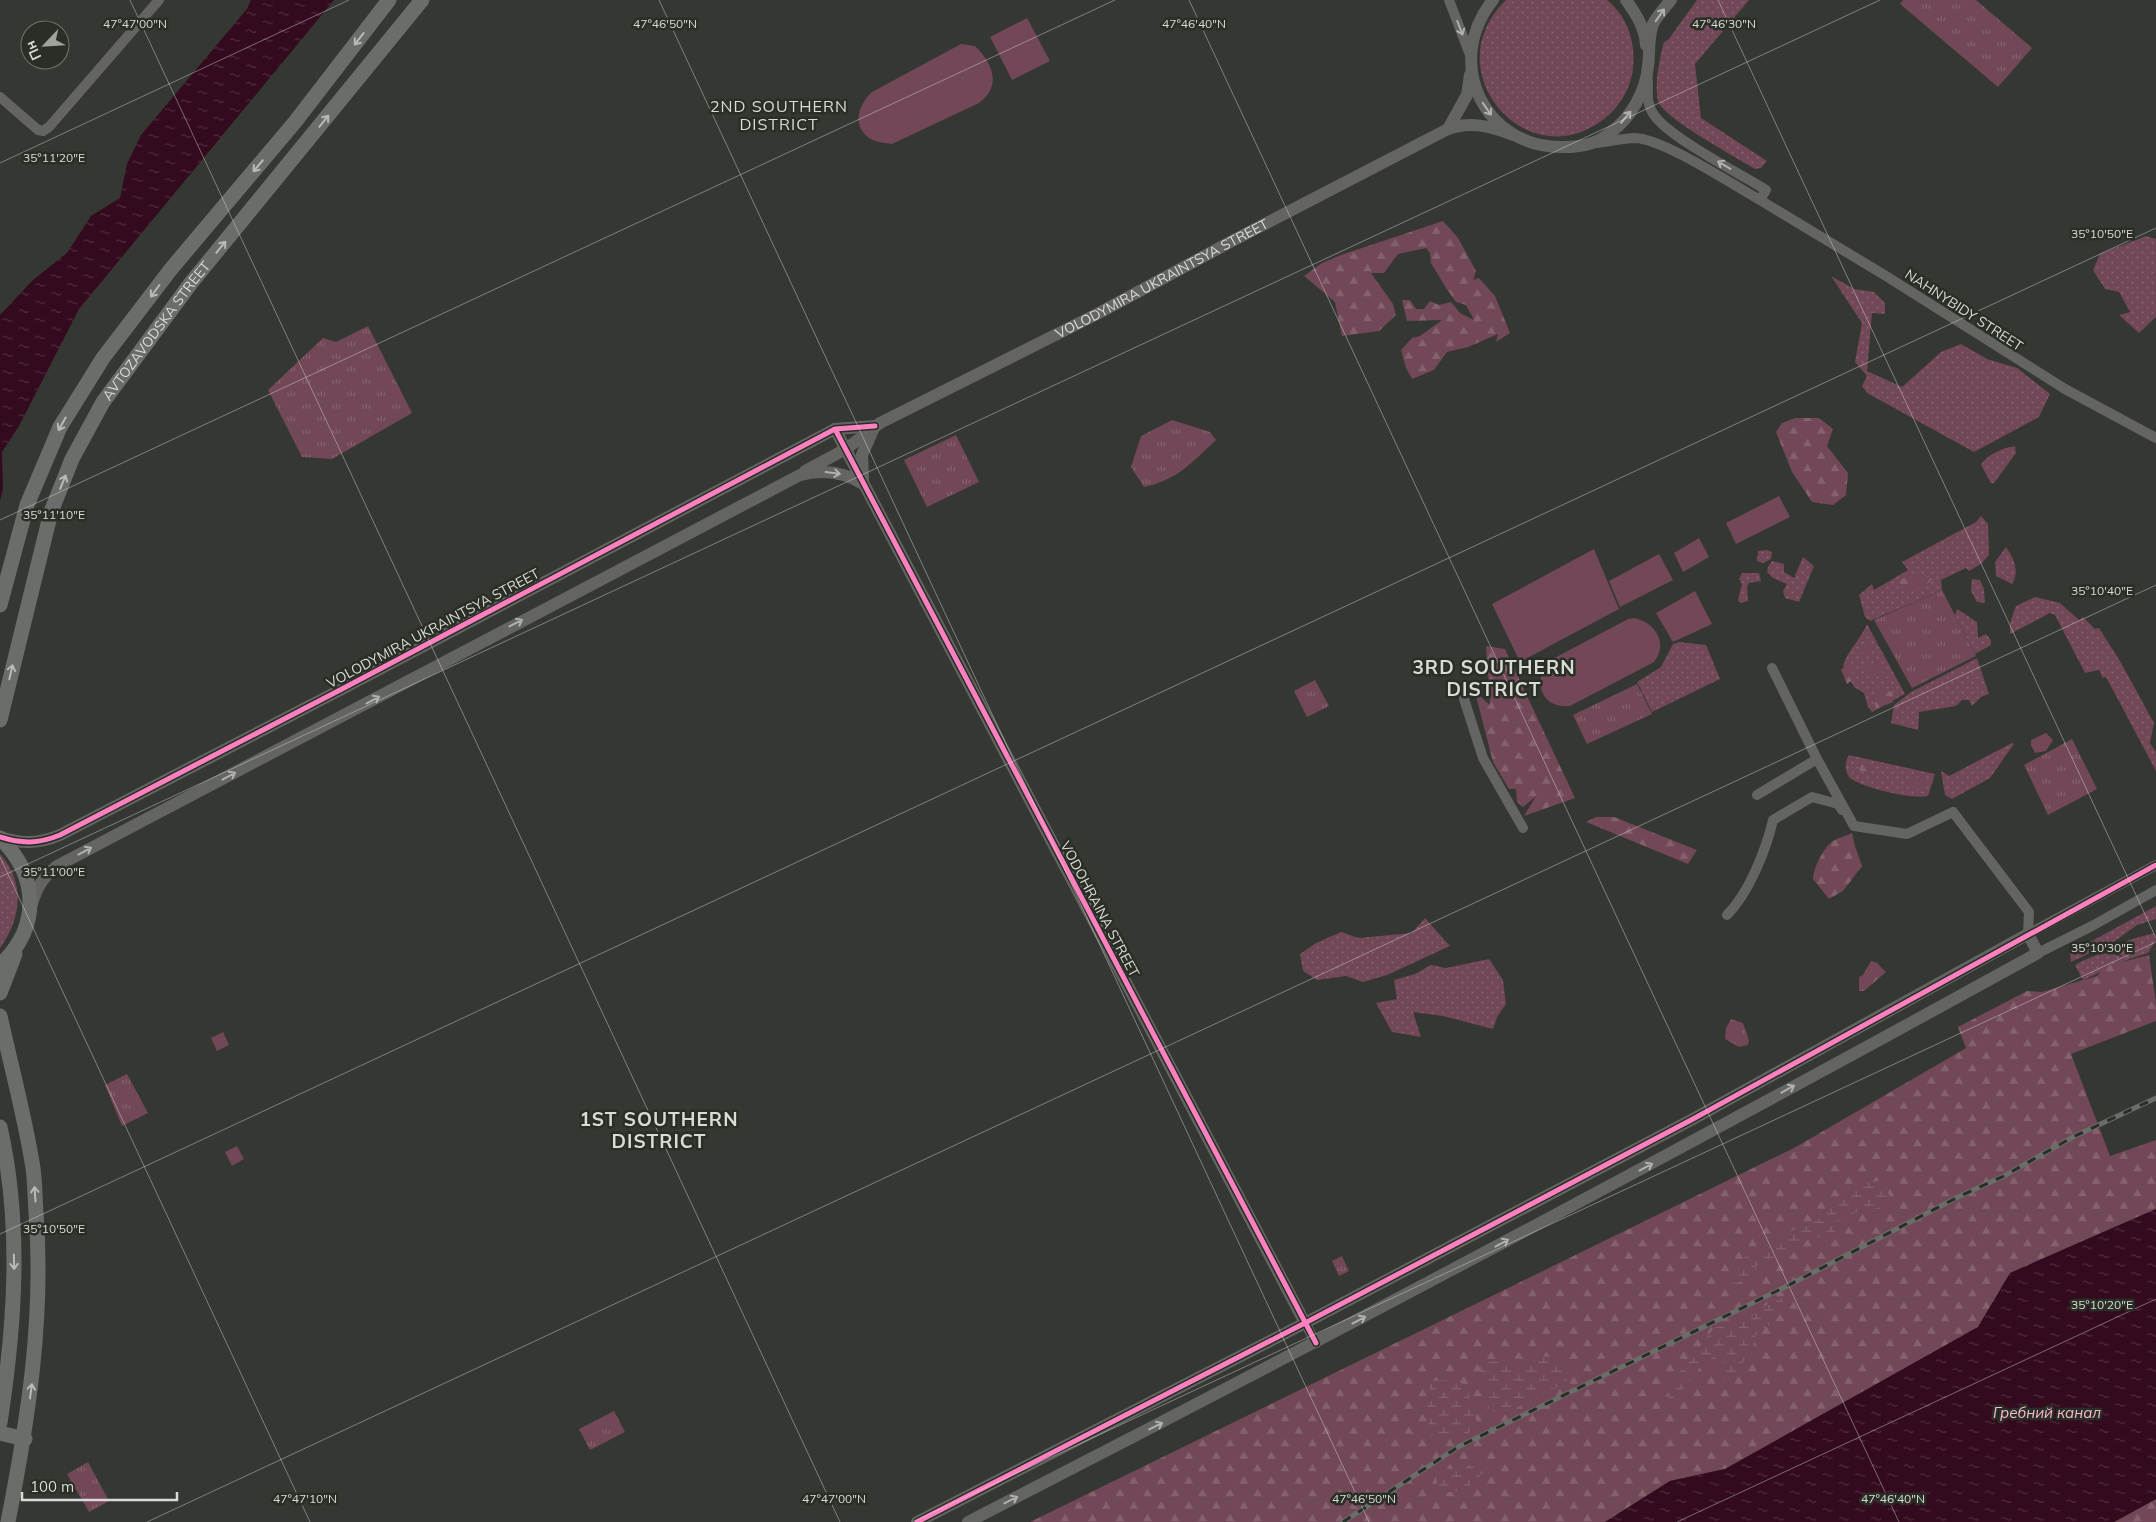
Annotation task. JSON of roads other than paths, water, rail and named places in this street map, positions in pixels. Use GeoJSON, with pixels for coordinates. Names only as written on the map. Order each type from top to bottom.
{"type":"FeatureCollection","features":[{"type":"Feature","properties":{"kind":"main road","name":"AVTOZAVODSKA STREET"},"geometry":{"type":"LineString","coordinates":[[0,720],[51,512],[72,459],[104,402],[191,283],[422,0]]}},
{"type":"Feature","properties":{"kind":"main road","name":"AVTOZAVODSKA STREET"},"geometry":{"type":"LineString","coordinates":[[0,605],[27,505],[60,427],[103,358],[171,270],[294,122],[387,3]]}},
{"type":"Feature","properties":{"kind":"main road"},"geometry":{"type":"LineString","coordinates":[[387,3],[406,21]]}},
{"type":"Feature","properties":{"kind":"main road"},"geometry":{"type":"LineString","coordinates":[[171,270],[191,283]]}},
{"type":"Feature","properties":{"kind":"main road","name":"VOLODYMIRA UKRAINTSYA STREET"},"geometry":{"type":"LineString","coordinates":[[0,837],[13,850],[23,868],[29,888],[30,909],[27,925],[20,941],[10,956],[0,965]]}},
{"type":"Feature","properties":{"kind":"main road"},"geometry":{"type":"LineString","coordinates":[[0,993],[20,941]]}},
{"type":"Feature","properties":{"kind":"main road"},"geometry":{"type":"LineString","coordinates":[[0,1016],[33,1168],[38,1238],[38,1297],[34,1360],[25,1439],[8,1522]]}},
{"type":"Feature","properties":{"kind":"main road"},"geometry":{"type":"LineString","coordinates":[[0,1126],[14,1226],[14,1298],[0,1423]]}},
{"type":"Feature","properties":{"kind":"main road"},"geometry":{"type":"LineString","coordinates":[[0,1433],[25,1439]]}},
{"type":"Feature","properties":{"kind":"street"},"geometry":{"type":"LineString","coordinates":[[0,98],[38,130],[43,131],[49,127],[159,0]]}},
{"type":"Feature","properties":{"kind":"street"},"geometry":{"type":"LineString","coordinates":[[1449,0],[1470,55]]}},
{"type":"Feature","properties":{"kind":"street","name":"VOLODYMIRA UKRAINTSYA STREET"},"geometry":{"type":"LineString","coordinates":[[1448,129],[1467,95],[1474,32],[1484,12],[1493,0]]}},
{"type":"Feature","properties":{"kind":"street","name":"VOLODYMIRA UKRAINTSYA STREET"},"geometry":{"type":"LineString","coordinates":[[1626,0],[1639,20],[1646,36],[1648,65]]}},
{"type":"Feature","properties":{"kind":"street","name":"VOLODYMIRA UKRAINTSYA STREET"},"geometry":{"type":"LineString","coordinates":[[1470,55],[1472,75],[1478,93],[1487,110],[1500,125],[1533,144],[1552,147],[1583,147],[1593,144],[1611,133],[1633,109],[1641,93],[1648,65],[1653,25],[1671,0]]}},
{"type":"Feature","properties":{"kind":"street"},"geometry":{"type":"LineString","coordinates":[[1648,65],[1647,101],[1654,115],[1689,144],[1766,190],[1760,200]]}},
{"type":"Feature","properties":{"kind":"street","name":"VOLODYMIRA UKRAINTSYA STREET"},"geometry":{"type":"LineString","coordinates":[[30,909],[36,890],[44,876],[57,866],[418,677],[506,628],[800,476],[815,464],[846,449],[875,426],[1097,314],[1234,240],[1448,129],[1462,124],[1483,125],[1513,134]]}},
{"type":"Feature","properties":{"kind":"street","name":"NAHNYBIDY STREET"},"geometry":{"type":"LineString","coordinates":[[1593,144],[1636,138],[1649,141],[1682,156],[1760,200],[1886,276],[2065,389],[2156,438]]}},
{"type":"Feature","properties":{"kind":"street"},"geometry":{"type":"LineString","coordinates":[[864,484],[862,455],[875,426]]}},
{"type":"Feature","properties":{"kind":"street","name":"VOLODYMIRA UKRAINTSYA STREET"},"geometry":{"type":"LineString","coordinates":[[0,837],[28,843],[46,841],[60,835],[342,689],[835,429],[875,426]]}},
{"type":"Feature","properties":{"kind":"street","name":"VODOHRAINA STREET"},"geometry":{"type":"LineString","coordinates":[[835,429],[1316,1343]]}},
{"type":"Feature","properties":{"kind":"street"},"geometry":{"type":"LineString","coordinates":[[800,476],[812,472],[830,472],[850,476],[864,484]]}},
{"type":"Feature","properties":{"kind":"street"},"geometry":{"type":"LineString","coordinates":[[1772,668],[1816,759],[1854,826]]}},
{"type":"Feature","properties":{"kind":"street"},"geometry":{"type":"LineString","coordinates":[[1464,698],[1482,758],[1523,828]]}},
{"type":"Feature","properties":{"kind":"street"},"geometry":{"type":"LineString","coordinates":[[1757,795],[1816,759]]}},
{"type":"Feature","properties":{"kind":"street"},"geometry":{"type":"LineString","coordinates":[[1726,914],[1741,899],[1769,840],[1773,820],[1812,797],[1838,804],[1854,826],[1907,834],[1953,812],[1970,831],[2029,912],[2028,934],[2038,953]]}},
{"type":"Feature","properties":{"kind":"street"},"geometry":{"type":"LineString","coordinates":[[917,1522],[1305,1323],[1693,1119],[2156,865]]}},
{"type":"Feature","properties":{"kind":"street"},"geometry":{"type":"LineString","coordinates":[[968,1522],[1316,1343],[1702,1137],[2156,890]]}},
{"type":"Feature","properties":{"kind":"water"},"geometry":{"type":"Polygon","coordinates":[[[251,0],[334,0],[79,309],[19,426],[2,452],[3,489],[0,501],[0,315],[33,280],[67,253],[91,216],[120,198],[127,164],[141,135],[247,9],[251,0]]]}},
{"type":"Feature","properties":{"kind":"water","name":"Гребний канал"},"geometry":{"type":"Polygon","coordinates":[[[2156,1209],[2156,1499],[2114,1522],[1605,1522],[1670,1481],[1725,1469],[1978,1327],[2010,1273],[2156,1209]]]}},
{"type":"Feature","properties":{"kind":"railway"},"geometry":{"type":"LineString","coordinates":[[1343,1522],[1458,1447],[1787,1286],[1960,1196],[2004,1176],[2073,1137],[2156,1098]]}},
{"type":"Feature","properties":{"kind":"district","name":"2ND SOUTHERN DISTRICT"},"geometry":{"type":"Point","coordinates":[779,115]}},
{"type":"Feature","properties":{"kind":"district","name":"3RD SOUTHERN DISTRICT"},"geometry":{"type":"Point","coordinates":[1494,678]}},
{"type":"Feature","properties":{"kind":"district","name":"1ST SOUTHERN DISTRICT"},"geometry":{"type":"Point","coordinates":[659,1130]}}]}
